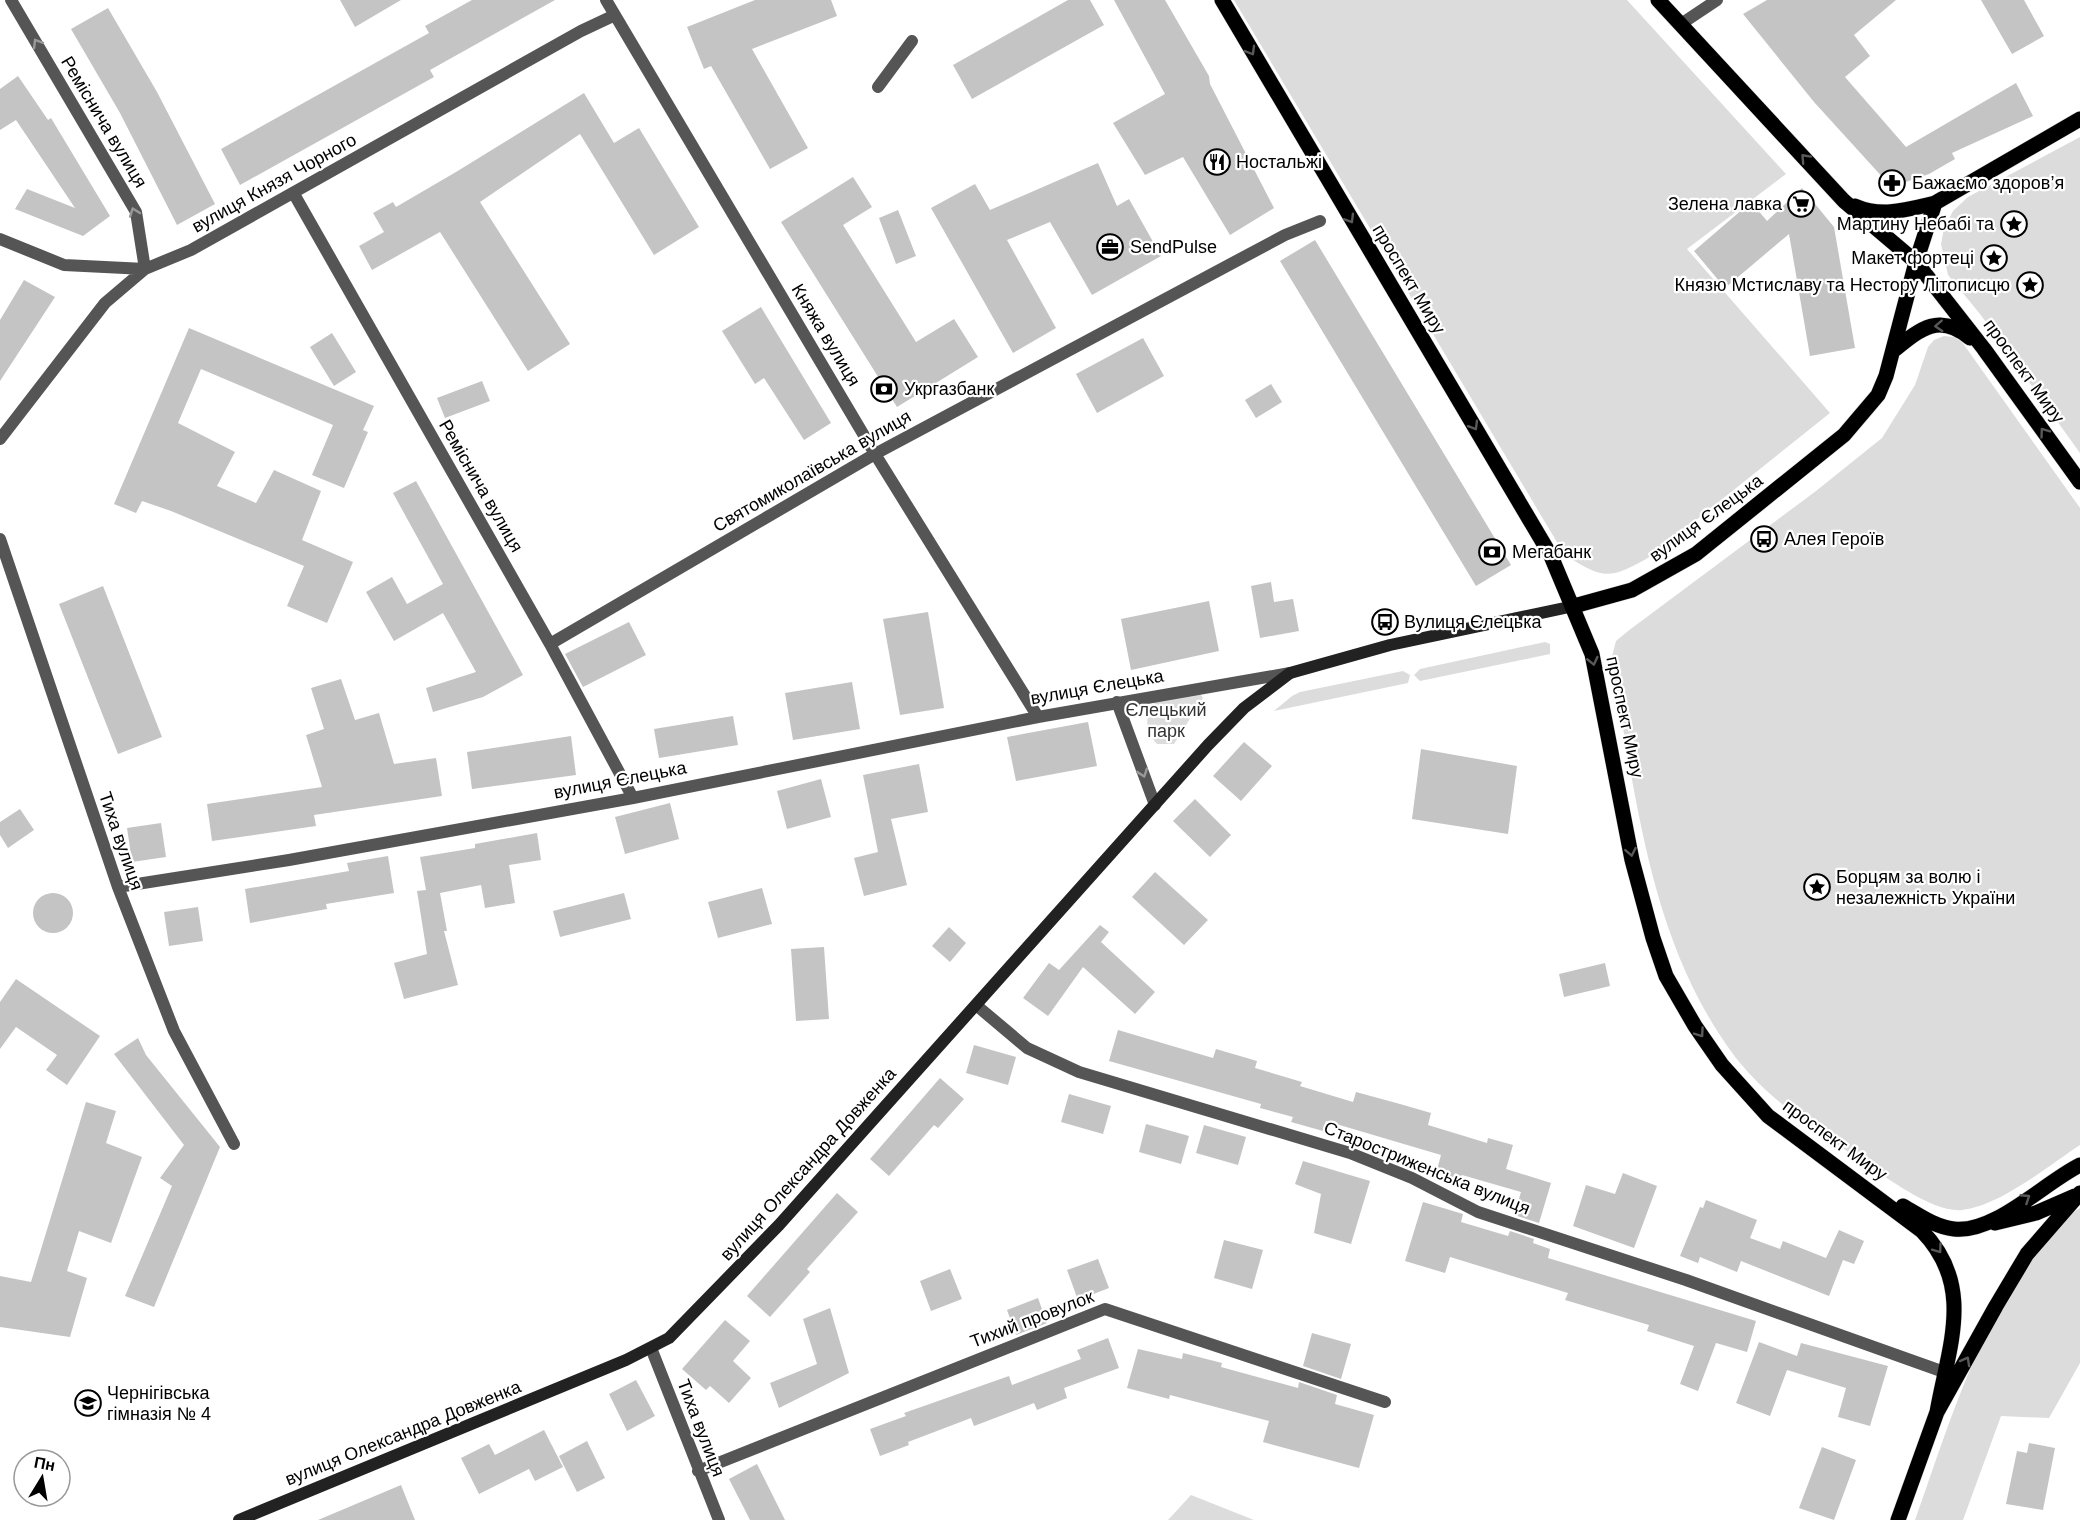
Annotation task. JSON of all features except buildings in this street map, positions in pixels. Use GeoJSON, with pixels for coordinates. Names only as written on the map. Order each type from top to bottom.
{"type":"FeatureCollection","features":[{"type":"Feature","properties":{"kind":"main road","name":"проспект Миру"},"geometry":{"type":"LineString","coordinates":[[1222,0],[1551,556],[1574,606],[1592,654],[1632,860],[1666,976],[1695,1026],[1722,1065],[1755,1102],[1810,1149],[1861,1183],[1922,1231],[1939,1248],[1947,1264],[1955,1304],[1937,1412]]}},
{"type":"Feature","properties":{"kind":"main road","name":"проспект Миру"},"geometry":{"type":"LineString","coordinates":[[1658,0],[1844,201],[1916,262],[1984,349],[2080,482]]}},
{"type":"Feature","properties":{"kind":"main road"},"geometry":{"type":"LineString","coordinates":[[1844,201],[1864,210],[1887,213],[1935,203],[2080,119]]}},
{"type":"Feature","properties":{"kind":"main road","name":"вулиця Єлецька"},"geometry":{"type":"LineString","coordinates":[[1290,673],[1390,645],[1574,606],[1632,590],[1659,577],[1696,554],[1844,435],[1878,395],[1893,351],[1916,262],[1935,203]]}},
{"type":"Feature","properties":{"kind":"main road"},"geometry":{"type":"LineString","coordinates":[[1893,351],[1927,327],[1944,324],[1959,328],[1984,349]]}},
{"type":"Feature","properties":{"kind":"main road","name":"вулиця Олександра Довженка"},"geometry":{"type":"LineString","coordinates":[[239,1520],[651,1348],[669,1338],[779,1225],[1244,708],[1290,673]]}},
{"type":"Feature","properties":{"kind":"main road"},"geometry":{"type":"LineString","coordinates":[[1982,1226],[2080,1165]]}},
{"type":"Feature","properties":{"kind":"main road"},"geometry":{"type":"LineString","coordinates":[[1861,1183],[1936,1225],[1953,1229],[1982,1226],[2036,1213],[2080,1193]]}},
{"type":"Feature","properties":{"kind":"main road","name":"проспект Миру"},"geometry":{"type":"LineString","coordinates":[[1898,1520],[1937,1412],[2027,1254],[2080,1193]]}},
{"type":"Feature","properties":{"kind":"street","name":"Реміснича вулиця"},"geometry":{"type":"LineString","coordinates":[[11,0],[136,212],[145,269]]}},
{"type":"Feature","properties":{"kind":"street","name":"Княжа вулиця"},"geometry":{"type":"LineString","coordinates":[[606,0],[875,454],[1038,717]]}},
{"type":"Feature","properties":{"kind":"street"},"geometry":{"type":"LineString","coordinates":[[1681,24],[1717,0]]}},
{"type":"Feature","properties":{"kind":"street","name":"вулиця Князя Чорного"},"geometry":{"type":"LineString","coordinates":[[0,439],[105,303],[145,269],[191,250],[581,31],[615,15]]}},
{"type":"Feature","properties":{"kind":"street"},"geometry":{"type":"LineString","coordinates":[[878,87],[912,41]]}},
{"type":"Feature","properties":{"kind":"street","name":"Реміснича вулиця"},"geometry":{"type":"LineString","coordinates":[[294,194],[550,644],[633,798]]}},
{"type":"Feature","properties":{"kind":"street","name":"Святомиколаївська вулиця"},"geometry":{"type":"LineString","coordinates":[[550,644],[875,454],[1286,235],[1320,221]]}},
{"type":"Feature","properties":{"kind":"street"},"geometry":{"type":"LineString","coordinates":[[0,238],[64,265],[145,269]]}},
{"type":"Feature","properties":{"kind":"street","name":"Тиха вулиця"},"geometry":{"type":"LineString","coordinates":[[0,539],[118,887],[174,1031],[234,1144]]}},
{"type":"Feature","properties":{"kind":"street","name":"вулиця Єлецька"},"geometry":{"type":"LineString","coordinates":[[118,887],[300,858],[633,798],[1038,717],[1290,673]]}},
{"type":"Feature","properties":{"kind":"street"},"geometry":{"type":"LineString","coordinates":[[1117,702],[1155,805]]}},
{"type":"Feature","properties":{"kind":"street","name":"Старостриженська вулиця"},"geometry":{"type":"LineString","coordinates":[[976,1005],[1027,1048],[1079,1072],[1350,1153],[1412,1178],[1478,1212],[1686,1280],[1944,1372]]}},
{"type":"Feature","properties":{"kind":"street","name":"Тихий провулок"},"geometry":{"type":"LineString","coordinates":[[698,1471],[1105,1309],[1385,1402]]}},
{"type":"Feature","properties":{"kind":"street","name":"Тиха вулиця"},"geometry":{"type":"LineString","coordinates":[[651,1348],[718,1520]]}},
{"type":"Feature","properties":{"kind":"green space"},"geometry":{"type":"Polygon","coordinates":[[[1234,0],[1627,0],[1786,174],[1687,249],[1830,413],[1651,556],[1637,564],[1616,573],[1607,574],[1588,569],[1564,554],[1234,0]]]}},
{"type":"Feature","properties":{"kind":"green space"},"geometry":{"type":"Polygon","coordinates":[[[2080,137],[2080,453],[1980,314],[1948,275],[1941,244],[1944,228],[1953,211],[1968,197],[2080,137]]]}},
{"type":"Feature","properties":{"kind":"green space"},"geometry":{"type":"Polygon","coordinates":[[[1944,336],[1954,337],[1962,342],[2080,508],[2080,1145],[2008,1193],[1977,1207],[1962,1210],[1938,1206],[1910,1193],[1828,1139],[1795,1114],[1763,1088],[1749,1073],[1736,1058],[1707,1014],[1683,967],[1665,918],[1651,868],[1639,816],[1611,660],[1616,641],[1628,631],[1816,491],[1882,438],[1915,385],[1928,347],[1934,340],[1944,336]]]}},
{"type":"Feature","properties":{"kind":"green space"},"geometry":{"type":"Polygon","coordinates":[[[1545,642],[1550,644],[1550,654],[1420,681],[1414,675],[1420,669],[1545,642]]]}},
{"type":"Feature","properties":{"kind":"green space"},"geometry":{"type":"Polygon","coordinates":[[[1403,671],[1410,675],[1408,683],[1274,711],[1300,692],[1403,671]]]}},
{"type":"Feature","properties":{"kind":"green space","name":"Єлецький парк"},"geometry":{"type":"Polygon","coordinates":[[[1200,694],[1203,698],[1174,744],[1157,744],[1150,734],[1147,722],[1152,706],[1157,701],[1200,694]]]}},
{"type":"Feature","properties":{"kind":"green space"},"geometry":{"type":"Polygon","coordinates":[[[2080,1208],[2080,1363],[2049,1418],[2001,1416],[1963,1520],[1915,1520],[1965,1382],[1996,1316],[2015,1284],[2046,1241],[2061,1223],[2080,1208]]]}},
{"type":"Feature","properties":{"kind":"green space"},"geometry":{"type":"Polygon","coordinates":[[[1191,1495],[1254,1520],[1168,1520],[1191,1495]]]}},
{"type":"Feature","properties":{"kind":"place","name":"Ностальжі"},"geometry":{"type":"Point","coordinates":[1217,162]}},
{"type":"Feature","properties":{"kind":"place","name":"Бажаємо здоров’я"},"geometry":{"type":"Point","coordinates":[1892,183]}},
{"type":"Feature","properties":{"kind":"place","name":"Зелена лавка"},"geometry":{"type":"Point","coordinates":[1801,204]}},
{"type":"Feature","properties":{"kind":"place","name":"Мартину Небабі та"},"geometry":{"type":"Point","coordinates":[2014,224]}},
{"type":"Feature","properties":{"kind":"place","name":"SendPulse"},"geometry":{"type":"Point","coordinates":[1110,247]}},
{"type":"Feature","properties":{"kind":"place","name":"Макет фортеці"},"geometry":{"type":"Point","coordinates":[1994,258]}},
{"type":"Feature","properties":{"kind":"place","name":"Князю Мстиславу та Нестору Літописцю"},"geometry":{"type":"Point","coordinates":[2030,285]}},
{"type":"Feature","properties":{"kind":"place","name":"Укргазбанк"},"geometry":{"type":"Point","coordinates":[884,389]}},
{"type":"Feature","properties":{"kind":"place","name":"Алея Героїв"},"geometry":{"type":"Point","coordinates":[1764,539]}},
{"type":"Feature","properties":{"kind":"place","name":"Мегабанк"},"geometry":{"type":"Point","coordinates":[1492,552]}},
{"type":"Feature","properties":{"kind":"place","name":"Вулиця Єлецька"},"geometry":{"type":"Point","coordinates":[1385,622]}},
{"type":"Feature","properties":{"kind":"place","name":"Борцям за волю і незалежність України"},"geometry":{"type":"Point","coordinates":[1817,887]}},
{"type":"Feature","properties":{"kind":"place","name":"Чернігівська гімназія № 4"},"geometry":{"type":"Point","coordinates":[88,1403]}}]}
